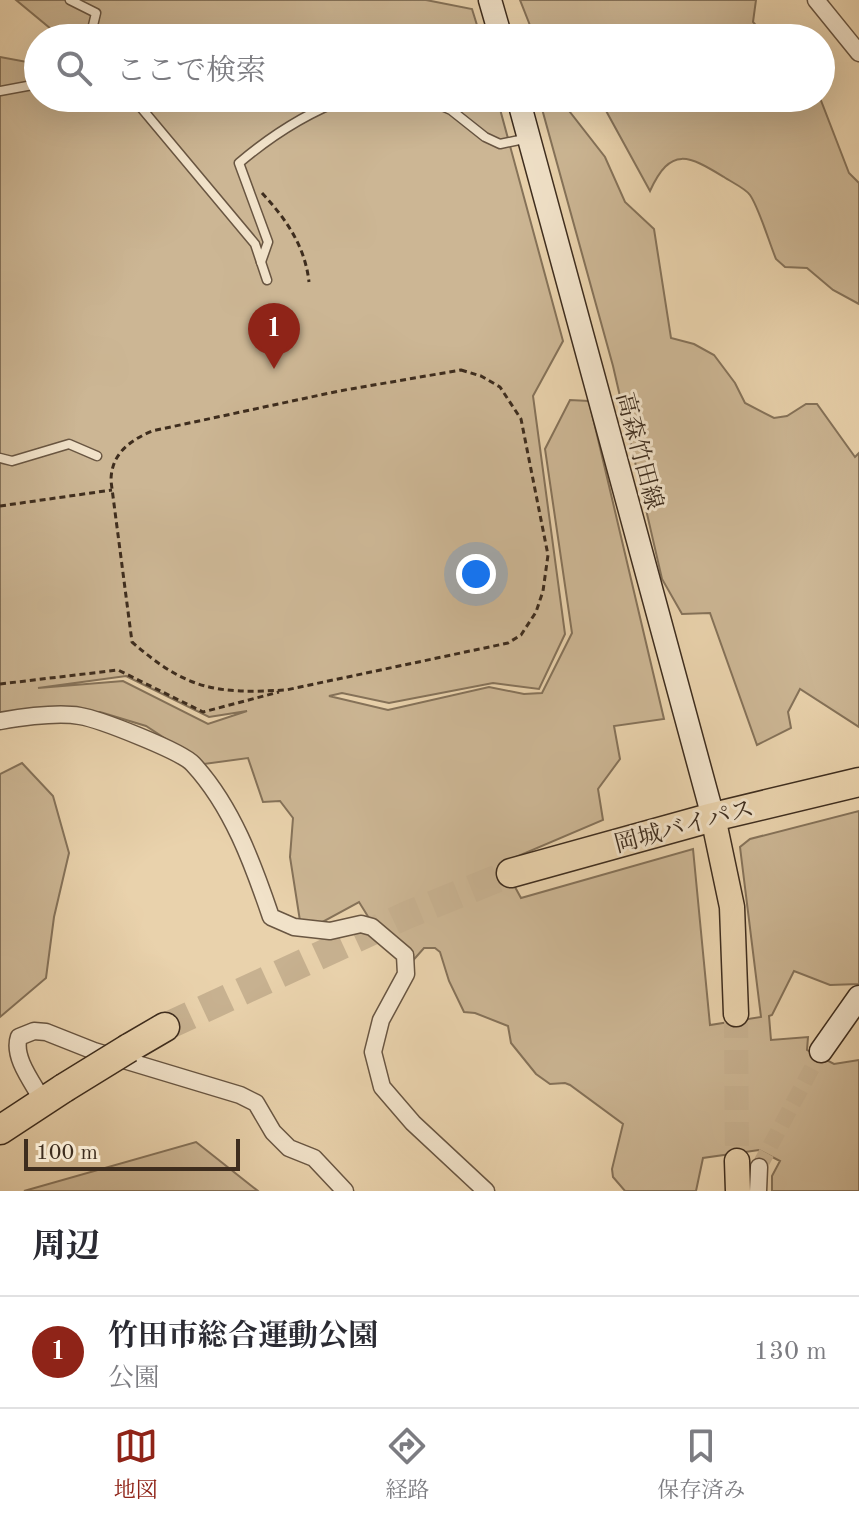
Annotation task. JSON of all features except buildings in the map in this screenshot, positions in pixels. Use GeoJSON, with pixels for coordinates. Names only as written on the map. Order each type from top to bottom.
{"type":"FeatureCollection","features":[{"type":"Feature","properties":{"kind":"highway","name":"岡城バイパス"},"geometry":{"type":"LineString","coordinates":[[511,873],[713,817],[859,782]]}},
{"type":"Feature","properties":{"kind":"highway"},"geometry":{"type":"LineString","coordinates":[[0,1130],[165,1027]]}},
{"type":"Feature","properties":{"kind":"main road"},"geometry":{"type":"LineString","coordinates":[[490,0],[497,24]]}},
{"type":"Feature","properties":{"kind":"main road","name":"高森竹田線"},"geometry":{"type":"LineString","coordinates":[[522,112],[713,817]]}},
{"type":"Feature","properties":{"kind":"main road"},"geometry":{"type":"LineString","coordinates":[[713,817],[732,907],[736,1014]]}},
{"type":"Feature","properties":{"kind":"main road"},"geometry":{"type":"LineString","coordinates":[[821,1051],[859,997]]}},
{"type":"Feature","properties":{"kind":"main road"},"geometry":{"type":"LineString","coordinates":[[738,1191],[748,1164]]}},
{"type":"Feature","properties":{"kind":"street"},"geometry":{"type":"LineString","coordinates":[[816,0],[859,53]]}},
{"type":"Feature","properties":{"kind":"street"},"geometry":{"type":"LineString","coordinates":[[0,721],[21,717],[80,716],[145,739],[191,761],[225,805],[271,917],[294,927],[330,931],[361,924],[372,927],[405,955],[406,974],[381,1020],[373,1052],[382,1087],[413,1123],[486,1191]]}},
{"type":"Feature","properties":{"kind":"street"},"geometry":{"type":"LineString","coordinates":[[54,1094],[23,1066],[16,1046],[19,1037],[34,1031],[46,1032],[94,1051],[228,1089],[256,1103],[273,1132],[289,1148],[314,1158],[345,1191]]}},
{"type":"Feature","properties":{"kind":"street"},"geometry":{"type":"LineString","coordinates":[[748,1164],[758,1191]]}},
{"type":"Feature","properties":{"kind":"lane"},"geometry":{"type":"LineString","coordinates":[[70,0],[96,13],[93,24]]}},
{"type":"Feature","properties":{"kind":"lane"},"geometry":{"type":"LineString","coordinates":[[0,91],[24,87]]}},
{"type":"Feature","properties":{"kind":"lane"},"geometry":{"type":"LineString","coordinates":[[145,112],[255,244],[267,280]]}},
{"type":"Feature","properties":{"kind":"lane"},"geometry":{"type":"LineString","coordinates":[[261,262],[268,242],[239,163],[261,144],[311,112]]}},
{"type":"Feature","properties":{"kind":"lane"},"geometry":{"type":"LineString","coordinates":[[454,112],[485,137],[500,144],[530,138]]}},
{"type":"Feature","properties":{"kind":"lane"},"geometry":{"type":"LineString","coordinates":[[0,458],[12,461],[69,444],[97,456]]}},
{"type":"Feature","properties":{"kind":"path"},"geometry":{"type":"LineString","coordinates":[[260,190],[285,218],[298,241],[308,268],[309,282]]}},
{"type":"Feature","properties":{"kind":"path"},"geometry":{"type":"LineString","coordinates":[[0,684],[118,670],[203,712],[286,690],[508,643],[521,635],[536,612],[543,591],[548,555],[521,419],[500,387],[481,376],[461,370],[443,371],[152,431],[134,439],[117,458],[111,468],[112,490],[132,642],[183,679],[218,690],[286,690]]}},
{"type":"Feature","properties":{"kind":"path"},"geometry":{"type":"LineString","coordinates":[[0,506],[112,490]]}},
{"type":"Feature","properties":{"kind":"shaded area"},"geometry":{"type":"Polygon","coordinates":[[[16,0],[426,0],[472,9],[477,24],[45,24],[16,0]]]}},
{"type":"Feature","properties":{"kind":"shaded area"},"geometry":{"type":"Polygon","coordinates":[[[520,0],[756,0],[755,24],[529,24],[520,0]]]}},
{"type":"Feature","properties":{"kind":"shaded area"},"geometry":{"type":"Polygon","coordinates":[[[0,57],[24,61],[24,112],[501,112],[563,341],[533,396],[565,634],[539,689],[493,683],[389,703],[342,693],[329,696],[388,710],[489,687],[524,694],[542,693],[572,633],[545,449],[570,400],[589,401],[664,719],[614,726],[620,759],[598,789],[603,820],[502,863],[521,898],[693,849],[710,1025],[761,1017],[740,847],[750,839],[859,811],[859,984],[830,985],[794,971],[769,1016],[771,1040],[808,1037],[807,1050],[834,1064],[859,1060],[859,1191],[772,1191],[772,1176],[780,1161],[759,1150],[703,1158],[696,1191],[625,1191],[613,1177],[612,1169],[623,1124],[570,1085],[550,1084],[536,1074],[511,1043],[508,1026],[464,1012],[449,981],[440,952],[435,948],[424,948],[409,965],[377,931],[359,902],[317,925],[300,921],[290,857],[293,818],[280,801],[263,802],[248,758],[204,764],[146,726],[100,712],[0,715],[0,57]],[[126,676],[38,688],[123,681],[208,724],[247,711],[209,717],[126,676]]]}},
{"type":"Feature","properties":{"kind":"shaded area"},"geometry":{"type":"Polygon","coordinates":[[[543,112],[570,112],[605,157],[625,202],[654,229],[671,338],[694,344],[714,355],[735,383],[745,403],[774,418],[787,416],[806,404],[817,404],[855,457],[859,453],[859,727],[800,689],[788,712],[791,728],[757,745],[710,613],[682,614],[662,579],[613,366],[543,112]]]}},
{"type":"Feature","properties":{"kind":"shaded area"},"geometry":{"type":"Polygon","coordinates":[[[607,112],[825,112],[849,173],[859,183],[859,304],[833,290],[807,268],[785,267],[776,259],[750,195],[701,164],[682,159],[673,161],[658,176],[650,191],[607,112]]]}},
{"type":"Feature","properties":{"kind":"shaded area"},"geometry":{"type":"Polygon","coordinates":[[[22,763],[53,796],[69,853],[54,917],[46,978],[0,1017],[0,774],[22,763]]]}},
{"type":"Feature","properties":{"kind":"shaded area"},"geometry":{"type":"Polygon","coordinates":[[[196,1142],[258,1191],[24,1191],[196,1142]]]}},
{"type":"Feature","properties":{"kind":"tunnel"},"geometry":{"type":"LineString","coordinates":[[165,1027],[407,915],[511,873]]}},
{"type":"Feature","properties":{"kind":"tunnel"},"geometry":{"type":"LineString","coordinates":[[736,1014],[737,1161]]}},
{"type":"Feature","properties":{"kind":"tunnel"},"geometry":{"type":"LineString","coordinates":[[759,1167],[821,1051]]}},
{"type":"Feature","properties":{"kind":"place","name":"竹田市総合運動公園"},"geometry":{"type":"Point","coordinates":[274,369]}}]}
